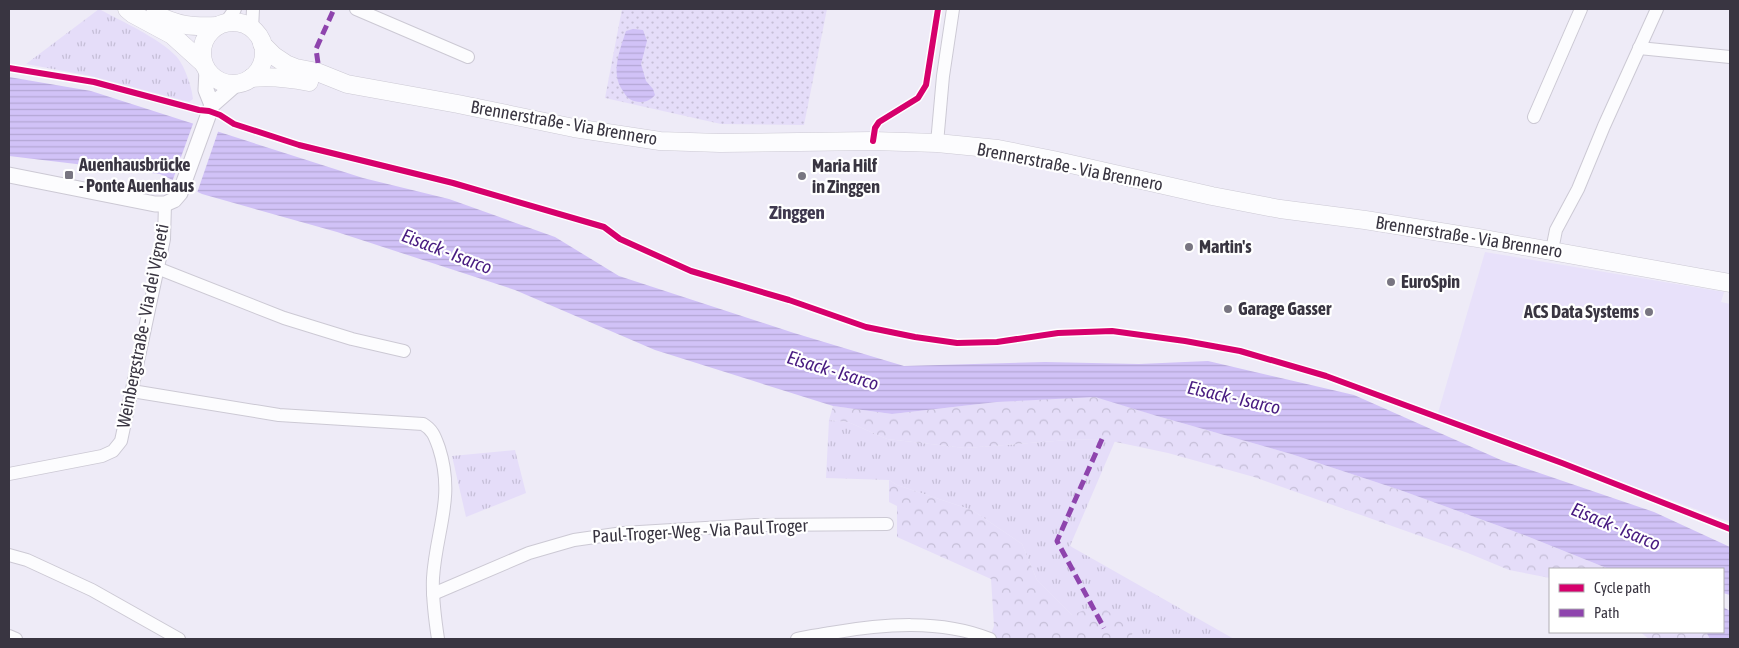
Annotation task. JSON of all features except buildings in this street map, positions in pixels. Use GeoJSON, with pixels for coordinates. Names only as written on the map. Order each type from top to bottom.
{"type":"FeatureCollection","features":[{"type":"Feature","properties":{"kind":"main road","name":"Brennerstraße - Via Brennero"},"geometry":{"type":"LineString","coordinates":[[127,9],[132,14],[172,35],[220,81],[269,76],[315,84],[347,84],[574,128],[660,141],[720,143],[873,141],[937,143],[1007,151],[1260,205],[1552,250],[1730,282]]}},
{"type":"Feature","properties":{"kind":"main road"},"geometry":{"type":"LineString","coordinates":[[145,9],[178,25],[194,27],[226,19],[252,28]]}},
{"type":"Feature","properties":{"kind":"main road"},"geometry":{"type":"LineString","coordinates":[[205,66],[202,46],[210,31],[226,19]]}},
{"type":"Feature","properties":{"kind":"main road","name":"Brennerstraße - Via Brennero"},"geometry":{"type":"LineString","coordinates":[[252,28],[259,35],[262,44],[274,56],[286,64],[317,72],[347,84]]}},
{"type":"Feature","properties":{"kind":"main road"},"geometry":{"type":"LineString","coordinates":[[244,80],[260,66],[263,59],[262,44]]}},
{"type":"Feature","properties":{"kind":"street"},"geometry":{"type":"LineString","coordinates":[[252,28],[253,9]]}},
{"type":"Feature","properties":{"kind":"street"},"geometry":{"type":"LineString","coordinates":[[356,9],[468,57]]}},
{"type":"Feature","properties":{"kind":"street"},"geometry":{"type":"LineString","coordinates":[[937,143],[943,76],[953,9]]}},
{"type":"Feature","properties":{"kind":"street"},"geometry":{"type":"LineString","coordinates":[[1534,117],[1581,9]]}},
{"type":"Feature","properties":{"kind":"street"},"geometry":{"type":"LineString","coordinates":[[1552,250],[1556,230],[1578,189],[1604,126],[1657,9]]}},
{"type":"Feature","properties":{"kind":"street"},"geometry":{"type":"LineString","coordinates":[[1639,48],[1730,57]]}},
{"type":"Feature","properties":{"kind":"street"},"geometry":{"type":"LineString","coordinates":[[205,66],[209,112]]}},
{"type":"Feature","properties":{"kind":"street"},"geometry":{"type":"LineString","coordinates":[[209,112],[244,80]]}},
{"type":"Feature","properties":{"kind":"street","name":"Weinbergstraße - Via dei Vigneti"},"geometry":{"type":"LineString","coordinates":[[9,474],[102,456],[113,451],[120,441],[164,238],[165,204],[174,200],[184,188],[209,112]]}},
{"type":"Feature","properties":{"kind":"street"},"geometry":{"type":"LineString","coordinates":[[9,175],[155,204],[165,204]]}},
{"type":"Feature","properties":{"kind":"street"},"geometry":{"type":"LineString","coordinates":[[157,268],[284,318],[352,339],[404,351]]}},
{"type":"Feature","properties":{"kind":"street"},"geometry":{"type":"LineString","coordinates":[[132,391],[279,415],[423,424],[431,428],[444,463],[446,485],[445,510],[434,575],[433,594],[438,639]]}},
{"type":"Feature","properties":{"kind":"street","name":"Paul-Troger-Weg - Via Paul Troger"},"geometry":{"type":"LineString","coordinates":[[433,594],[529,553],[574,540],[623,533],[755,526],[887,524]]}},
{"type":"Feature","properties":{"kind":"street"},"geometry":{"type":"LineString","coordinates":[[9,555],[27,560],[92,590],[179,639]]}},
{"type":"Feature","properties":{"kind":"street"},"geometry":{"type":"LineString","coordinates":[[797,639],[853,629],[902,626],[955,628],[990,639]]}},
{"type":"Feature","properties":{"kind":"street"},"geometry":{"type":"LineString","coordinates":[[9,636],[16,639]]}},
{"type":"Feature","properties":{"kind":"shaded area"},"geometry":{"type":"Polygon","coordinates":[[[1485,252],[1724,292],[1721,302],[1730,304],[1730,522],[1438,413],[1485,252]]]}},
{"type":"Feature","properties":{"kind":"green space"},"geometry":{"type":"Polygon","coordinates":[[[99,9],[150,36],[169,49],[182,64],[193,99],[189,102],[91,76],[26,64],[99,9]]]}},
{"type":"Feature","properties":{"kind":"green space"},"geometry":{"type":"Polygon","coordinates":[[[622,9],[827,9],[804,125],[721,124],[605,98],[622,9]]]}},
{"type":"Feature","properties":{"kind":"green space"},"geometry":{"type":"Polygon","coordinates":[[[1095,396],[1157,416],[1291,454],[1400,490],[1524,535],[1606,568],[1549,568],[1549,578],[1509,570],[1468,553],[1254,477],[1168,453],[1102,439],[965,448],[887,439],[848,422],[829,420],[833,406],[892,414],[997,402],[1095,396]]]}},
{"type":"Feature","properties":{"kind":"green space"},"geometry":{"type":"Polygon","coordinates":[[[829,420],[848,422],[887,439],[965,448],[1068,440],[1102,439],[1115,441],[1070,546],[1234,639],[1131,639],[1133,631],[1072,615],[1037,580],[1022,544],[972,510],[897,485],[889,480],[826,478],[829,420]]]}},
{"type":"Feature","properties":{"kind":"green space"},"geometry":{"type":"Polygon","coordinates":[[[515,450],[526,493],[466,517],[452,456],[515,450]]]}},
{"type":"Feature","properties":{"kind":"green space"},"geometry":{"type":"Polygon","coordinates":[[[889,480],[897,485],[972,510],[1022,544],[1037,580],[1072,615],[1099,604],[1133,631],[1131,639],[989,639],[994,626],[991,579],[897,537],[897,506],[889,502],[889,480]]]}},
{"type":"Feature","properties":{"kind":"green space"},"geometry":{"type":"Polygon","coordinates":[[[1641,633],[1707,633],[1710,639],[1649,639],[1641,633]]]}},
{"type":"Feature","properties":{"kind":"water"},"geometry":{"type":"Polygon","coordinates":[[[633,29],[643,30],[647,41],[641,64],[646,81],[653,89],[655,95],[648,101],[643,102],[634,101],[627,97],[617,77],[617,61],[626,31],[633,29]]]}},
{"type":"Feature","properties":{"kind":"water","name":"Eisack - Isarco"},"geometry":{"type":"Polygon","coordinates":[[[9,77],[91,91],[363,178],[449,199],[555,237],[619,276],[794,333],[904,366],[1045,362],[1139,364],[1208,361],[1354,395],[1501,460],[1654,512],[1730,547],[1730,595],[1724,593],[1724,568],[1606,568],[1524,535],[1400,490],[1291,454],[1095,397],[997,402],[892,414],[833,406],[655,350],[515,290],[337,232],[202,194],[160,174],[9,156],[9,77]]]}},
{"type":"Feature","properties":{"kind":"water"},"geometry":{"type":"Polygon","coordinates":[[[1724,608],[1730,611],[1730,639],[1710,639],[1707,633],[1724,633],[1724,608]]]}},
{"type":"Feature","properties":{"kind":"pier","name":"Auenhausbrücke - Ponte Auenhaus"},"geometry":{"type":"Polygon","coordinates":[[[194,121],[219,129],[197,193],[172,182],[194,121]]]}},
{"type":"Feature","properties":{"kind":"marked path"},"geometry":{"type":"LineString","coordinates":[[318,63],[316,49],[334,9]]}},
{"type":"Feature","properties":{"kind":"marked path"},"geometry":{"type":"LineString","coordinates":[[1102,439],[1057,541],[1104,628]]}},
{"type":"Feature","properties":{"kind":"cycle path"},"geometry":{"type":"LineString","coordinates":[[873,141],[875,128],[879,122],[918,98],[926,85],[938,9]]}},
{"type":"Feature","properties":{"kind":"cycle path"},"geometry":{"type":"LineString","coordinates":[[9,68],[94,82],[209,111],[220,115],[234,124],[299,145],[453,183],[604,227],[620,239],[691,271],[789,300],[866,327],[957,343],[997,342],[1058,333],[1112,331],[1240,351],[1326,376],[1562,463],[1730,529]]}},
{"type":"Feature","properties":{"kind":"place","name":"Auenhausbrücke - Ponte Auenhaus"},"geometry":{"type":"Point","coordinates":[69,175]}},
{"type":"Feature","properties":{"kind":"place","name":"Maria Hilf in Zinggen"},"geometry":{"type":"Point","coordinates":[802,176]}},
{"type":"Feature","properties":{"kind":"place","name":"Martin's"},"geometry":{"type":"Point","coordinates":[1189,247]}},
{"type":"Feature","properties":{"kind":"place","name":"EuroSpin"},"geometry":{"type":"Point","coordinates":[1391,282]}},
{"type":"Feature","properties":{"kind":"place","name":"Garage Gasser"},"geometry":{"type":"Point","coordinates":[1228,309]}},
{"type":"Feature","properties":{"kind":"place","name":"ACS Data Systems"},"geometry":{"type":"Point","coordinates":[1649,312]}},
{"type":"Feature","properties":{"kind":"district","name":"Zinggen"},"geometry":{"type":"Point","coordinates":[797,212]}}]}
